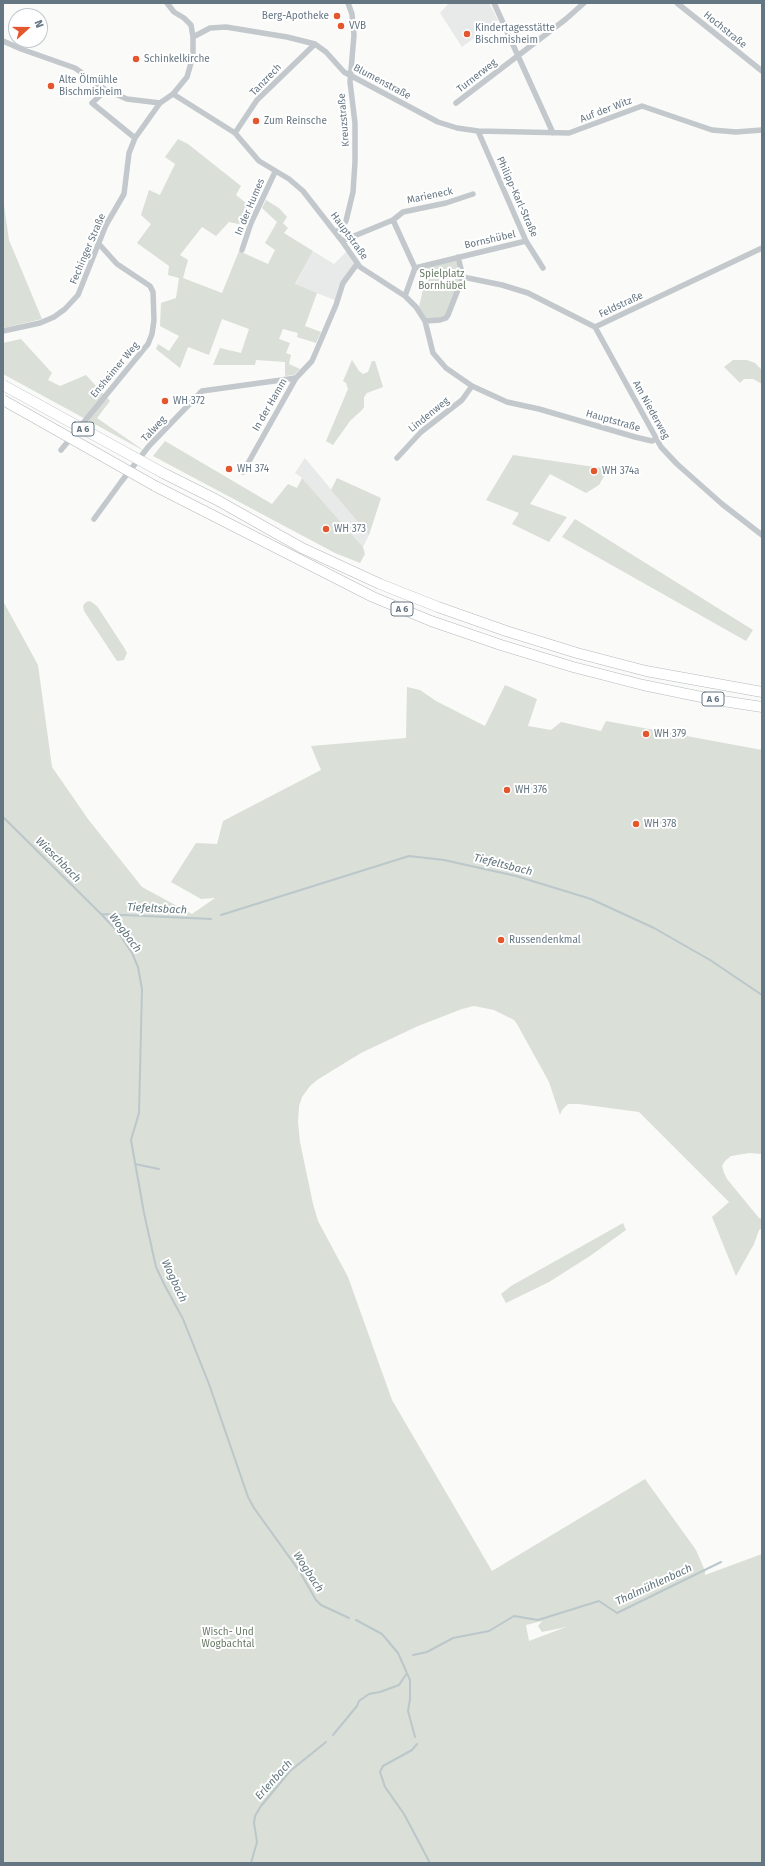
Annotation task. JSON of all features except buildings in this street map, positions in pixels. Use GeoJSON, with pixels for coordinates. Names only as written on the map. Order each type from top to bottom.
{"type":"FeatureCollection","features":[{"type":"Feature","properties":{"kind":"highway","name":"A 6"},"geometry":{"type":"LineString","coordinates":[[3,385],[163,473],[217,500],[302,548],[380,584],[506,632],[577,653],[646,670],[762,692]]}},
{"type":"Feature","properties":{"kind":"highway","name":"A 6"},"geometry":{"type":"LineString","coordinates":[[3,400],[155,486],[373,597],[431,621],[573,667],[643,685],[716,700],[762,707]]}},
{"type":"Feature","properties":{"kind":"street"},"geometry":{"type":"LineString","coordinates":[[167,3],[174,12],[184,18],[191,26],[194,37]]}},
{"type":"Feature","properties":{"kind":"street","name":"Kreuzstraße"},"geometry":{"type":"LineString","coordinates":[[336,233],[346,221],[353,192],[356,133],[350,88],[354,34],[352,14],[348,3]]}},
{"type":"Feature","properties":{"kind":"street"},"geometry":{"type":"LineString","coordinates":[[494,3],[553,133]]}},
{"type":"Feature","properties":{"kind":"street","name":"Turnerweg"},"geometry":{"type":"LineString","coordinates":[[456,103],[517,55],[566,20],[584,3]]}},
{"type":"Feature","properties":{"kind":"street","name":"Hochstraße"},"geometry":{"type":"LineString","coordinates":[[677,3],[762,71]]}},
{"type":"Feature","properties":{"kind":"street","name":"Blumenstraße"},"geometry":{"type":"LineString","coordinates":[[194,37],[210,28],[226,27],[287,37],[315,44],[326,52],[341,70],[444,125],[478,131]]}},
{"type":"Feature","properties":{"kind":"street","name":"Fechinger Straße"},"geometry":{"type":"LineString","coordinates":[[3,331],[46,320],[65,309],[78,295],[106,225],[124,194],[129,153],[135,138],[160,103],[173,94],[187,77],[193,56],[194,37]]}},
{"type":"Feature","properties":{"kind":"street"},"geometry":{"type":"LineString","coordinates":[[3,41],[75,68],[106,90],[127,99],[160,103]]}},
{"type":"Feature","properties":{"kind":"street","name":"Tanzrech"},"geometry":{"type":"LineString","coordinates":[[235,133],[257,100],[315,44]]}},
{"type":"Feature","properties":{"kind":"street"},"geometry":{"type":"LineString","coordinates":[[106,90],[92,103],[135,138]]}},
{"type":"Feature","properties":{"kind":"street","name":"Hauptstraße"},"geometry":{"type":"LineString","coordinates":[[173,94],[235,133],[259,161],[275,172],[289,179],[303,192],[342,240],[357,264],[367,273],[405,296],[416,307],[425,321],[430,346],[437,360],[446,368],[472,386],[514,404],[539,409],[649,441],[656,439]]}},
{"type":"Feature","properties":{"kind":"street","name":"Auf der Witz"},"geometry":{"type":"LineString","coordinates":[[478,131],[553,133],[574,132],[642,106],[712,130],[736,132],[762,130]]}},
{"type":"Feature","properties":{"kind":"street","name":"Philipp-Karl-Straße"},"geometry":{"type":"LineString","coordinates":[[478,131],[526,241],[543,268]]}},
{"type":"Feature","properties":{"kind":"street","name":"In der Humes"},"geometry":{"type":"LineString","coordinates":[[242,250],[251,223],[275,172]]}},
{"type":"Feature","properties":{"kind":"street","name":"Marieneck"},"geometry":{"type":"LineString","coordinates":[[342,240],[393,220],[403,212],[446,203],[473,194]]}},
{"type":"Feature","properties":{"kind":"street"},"geometry":{"type":"LineString","coordinates":[[393,220],[415,268],[405,296]]}},
{"type":"Feature","properties":{"kind":"street","name":"Bornshübel"},"geometry":{"type":"LineString","coordinates":[[415,268],[526,241]]}},
{"type":"Feature","properties":{"kind":"street","name":"Ensheimer Weg"},"geometry":{"type":"LineString","coordinates":[[61,450],[148,344],[152,334],[154,320],[153,292],[150,286],[117,264],[99,244]]}},
{"type":"Feature","properties":{"kind":"street","name":"Feldstraße"},"geometry":{"type":"LineString","coordinates":[[463,277],[502,284],[521,290],[595,327],[762,249]]}},
{"type":"Feature","properties":{"kind":"street","name":"Bornshübel"},"geometry":{"type":"LineString","coordinates":[[458,257],[463,277]]}},
{"type":"Feature","properties":{"kind":"street","name":"In der Hamm"},"geometry":{"type":"LineString","coordinates":[[243,472],[296,378],[307,368],[316,354],[343,283],[357,264]]}},
{"type":"Feature","properties":{"kind":"street"},"geometry":{"type":"LineString","coordinates":[[425,321],[446,318],[463,277]]}},
{"type":"Feature","properties":{"kind":"street","name":"Am Niederweg"},"geometry":{"type":"LineString","coordinates":[[595,327],[661,447],[677,464],[722,504],[762,535]]}},
{"type":"Feature","properties":{"kind":"street","name":"Talweg"},"geometry":{"type":"LineString","coordinates":[[94,520],[149,446],[202,391],[296,378]]}},
{"type":"Feature","properties":{"kind":"street","name":"Lindenweg"},"geometry":{"type":"LineString","coordinates":[[397,458],[421,432],[462,400],[472,386]]}},
{"type":"Feature","properties":{"kind":"shaded area","name":"Kindertagesstätte Bischmisheim"},"geometry":{"type":"Polygon","coordinates":[[[449,3],[489,3],[498,20],[462,47],[440,13],[449,3]]]}},
{"type":"Feature","properties":{"kind":"shaded area"},"geometry":{"type":"Polygon","coordinates":[[[313,251],[334,264],[347,251],[355,264],[345,275],[335,300],[295,285],[313,251]]]}},
{"type":"Feature","properties":{"kind":"shaded area"},"geometry":{"type":"Polygon","coordinates":[[[305,458],[369,535],[363,547],[302,478],[295,473],[305,458]]]}},
{"type":"Feature","properties":{"kind":"green space"},"geometry":{"type":"Polygon","coordinates":[[[178,139],[188,144],[241,186],[236,195],[251,207],[243,225],[229,222],[216,236],[202,227],[180,255],[188,260],[183,278],[222,293],[239,251],[268,264],[275,250],[265,243],[277,222],[262,208],[266,200],[279,208],[287,217],[283,223],[288,228],[284,233],[313,251],[295,284],[317,293],[305,326],[321,332],[316,343],[297,337],[298,333],[283,329],[279,339],[290,343],[286,353],[291,355],[289,364],[300,369],[294,375],[285,376],[285,362],[256,360],[255,365],[213,365],[220,348],[241,353],[249,329],[222,319],[209,355],[188,347],[180,368],[156,349],[158,344],[169,351],[179,336],[160,326],[161,303],[176,298],[179,278],[168,275],[169,266],[137,243],[151,224],[141,215],[149,190],[160,195],[175,164],[165,157],[178,139]]]}},
{"type":"Feature","properties":{"kind":"green space"},"geometry":{"type":"Polygon","coordinates":[[[3,198],[9,240],[42,319],[3,328],[3,198]]]}},
{"type":"Feature","properties":{"kind":"green space","name":"Spielplatz Bornhübel"},"geometry":{"type":"Polygon","coordinates":[[[456,260],[461,277],[445,317],[426,319],[419,307],[428,267],[456,260]]]}},
{"type":"Feature","properties":{"kind":"green space"},"geometry":{"type":"Polygon","coordinates":[[[21,339],[52,373],[48,380],[60,386],[86,375],[110,401],[97,418],[146,452],[3,374],[3,343],[21,339]]]}},
{"type":"Feature","properties":{"kind":"green space"},"geometry":{"type":"Polygon","coordinates":[[[352,360],[359,371],[363,374],[368,372],[372,361],[375,361],[383,387],[367,393],[364,397],[364,407],[350,421],[333,445],[326,441],[348,389],[346,383],[343,381],[352,360]]]}},
{"type":"Feature","properties":{"kind":"green space"},"geometry":{"type":"Polygon","coordinates":[[[733,360],[747,360],[755,363],[762,370],[762,384],[753,379],[744,379],[740,383],[724,367],[733,360]]]}},
{"type":"Feature","properties":{"kind":"green space"},"geometry":{"type":"Polygon","coordinates":[[[165,441],[272,504],[288,484],[297,488],[302,478],[363,547],[365,554],[360,563],[335,553],[153,456],[165,441]]]}},
{"type":"Feature","properties":{"kind":"green space"},"geometry":{"type":"Polygon","coordinates":[[[513,455],[608,469],[599,485],[586,493],[550,474],[530,504],[567,517],[549,542],[512,524],[519,513],[486,500],[513,455]]]}},
{"type":"Feature","properties":{"kind":"green space"},"geometry":{"type":"Polygon","coordinates":[[[337,478],[381,498],[369,535],[331,490],[337,478]]]}},
{"type":"Feature","properties":{"kind":"green space"},"geometry":{"type":"Polygon","coordinates":[[[575,519],[753,630],[746,641],[562,537],[575,519]]]}},
{"type":"Feature","properties":{"kind":"green space","name":"Wisch- Und Wogbachtal"},"geometry":{"type":"Polygon","coordinates":[[[3,601],[38,665],[52,767],[88,819],[142,887],[192,914],[215,898],[201,899],[171,882],[196,843],[217,844],[223,821],[321,770],[311,746],[406,738],[407,687],[420,690],[436,701],[485,726],[505,685],[537,699],[528,726],[551,730],[561,722],[601,731],[606,721],[762,750],[762,1154],[749,1153],[731,1156],[722,1166],[727,1179],[759,1218],[762,1219],[762,1228],[759,1230],[754,1244],[736,1276],[712,1217],[729,1202],[639,1112],[579,1104],[568,1104],[562,1110],[560,1115],[549,1082],[517,1024],[514,1020],[494,1010],[474,1006],[462,1009],[418,1026],[361,1053],[317,1080],[310,1086],[302,1097],[299,1106],[298,1122],[300,1142],[318,1221],[348,1277],[392,1400],[492,1571],[645,1479],[696,1550],[705,1571],[705,1575],[762,1554],[762,1863],[3,1863],[3,601]],[[542,1621],[526,1625],[529,1641],[566,1627],[542,1632],[538,1626],[542,1621]]]}},
{"type":"Feature","properties":{"kind":"green space"},"geometry":{"type":"Polygon","coordinates":[[[90,601],[97,606],[125,649],[127,653],[124,660],[117,661],[84,611],[83,606],[86,602],[90,601]]]}},
{"type":"Feature","properties":{"kind":"green space"},"geometry":{"type":"Polygon","coordinates":[[[623,1223],[626,1230],[590,1256],[549,1282],[506,1303],[501,1294],[511,1286],[623,1223]]]}},
{"type":"Feature","properties":{"kind":"waterway","name":"Wogbach"},"geometry":{"type":"LineString","coordinates":[[3,817],[101,914],[118,932],[132,953],[138,967],[142,989],[139,1113],[131,1140],[144,1213],[156,1267],[183,1319],[209,1384],[248,1497],[254,1508],[300,1572],[316,1600],[321,1605],[349,1618]]}},
{"type":"Feature","properties":{"kind":"waterway","name":"Tiefeltsbach"},"geometry":{"type":"LineString","coordinates":[[221,915],[409,856],[444,860],[516,876],[591,899],[654,928],[710,960],[762,995]]}},
{"type":"Feature","properties":{"kind":"waterway","name":"Tiefeltsbach"},"geometry":{"type":"LineString","coordinates":[[101,914],[211,919]]}},
{"type":"Feature","properties":{"kind":"waterway"},"geometry":{"type":"LineString","coordinates":[[135,1164],[159,1169]]}},
{"type":"Feature","properties":{"kind":"waterway","name":"Thalmühlenbach"},"geometry":{"type":"LineString","coordinates":[[413,1655],[427,1652],[453,1638],[489,1631],[514,1616],[538,1620],[599,1601],[617,1613],[721,1562]]}},
{"type":"Feature","properties":{"kind":"waterway","name":"Wogbach"},"geometry":{"type":"LineString","coordinates":[[356,1620],[382,1634],[398,1653],[410,1680],[410,1699],[408,1711],[415,1737]]}},
{"type":"Feature","properties":{"kind":"waterway","name":"Erlenbach"},"geometry":{"type":"LineString","coordinates":[[333,1735],[357,1706],[359,1701],[369,1694],[380,1692],[399,1685],[407,1673]]}},
{"type":"Feature","properties":{"kind":"waterway","name":"Erlenbach"},"geometry":{"type":"LineString","coordinates":[[251,1863],[257,1842],[254,1823],[255,1816],[261,1806],[290,1771],[326,1742]]}},
{"type":"Feature","properties":{"kind":"waterway","name":"Wogbach"},"geometry":{"type":"LineString","coordinates":[[417,1744],[412,1750],[383,1766],[380,1772],[385,1787],[404,1814],[430,1863]]}},
{"type":"Feature","properties":{"kind":"place","name":"Berg-Apotheke"},"geometry":{"type":"Point","coordinates":[337,16]}},
{"type":"Feature","properties":{"kind":"place","name":"VVB"},"geometry":{"type":"Point","coordinates":[341,26]}},
{"type":"Feature","properties":{"kind":"place","name":"Kindertagesstätte Bischmisheim"},"geometry":{"type":"Point","coordinates":[467,34]}},
{"type":"Feature","properties":{"kind":"place","name":"Schinkelkirche"},"geometry":{"type":"Point","coordinates":[136,59]}},
{"type":"Feature","properties":{"kind":"place","name":"Alte Ölmühle Bischmisheim"},"geometry":{"type":"Point","coordinates":[51,86]}},
{"type":"Feature","properties":{"kind":"place","name":"Zum Reinsche"},"geometry":{"type":"Point","coordinates":[256,121]}},
{"type":"Feature","properties":{"kind":"place","name":"WH 372"},"geometry":{"type":"Point","coordinates":[165,401]}},
{"type":"Feature","properties":{"kind":"place","name":"WH 374"},"geometry":{"type":"Point","coordinates":[229,469]}},
{"type":"Feature","properties":{"kind":"place","name":"WH 374a"},"geometry":{"type":"Point","coordinates":[594,471]}},
{"type":"Feature","properties":{"kind":"place","name":"WH 373"},"geometry":{"type":"Point","coordinates":[326,529]}},
{"type":"Feature","properties":{"kind":"place","name":"WH 379"},"geometry":{"type":"Point","coordinates":[646,734]}},
{"type":"Feature","properties":{"kind":"place","name":"WH 376"},"geometry":{"type":"Point","coordinates":[507,790]}},
{"type":"Feature","properties":{"kind":"place","name":"WH 378"},"geometry":{"type":"Point","coordinates":[636,824]}},
{"type":"Feature","properties":{"kind":"place","name":"Russendenkmal"},"geometry":{"type":"Point","coordinates":[501,940]}},
{"type":"Feature","properties":{"kind":"water label","name":"Wieschbach"},"geometry":{"type":"Point","coordinates":[58,860]}}]}
